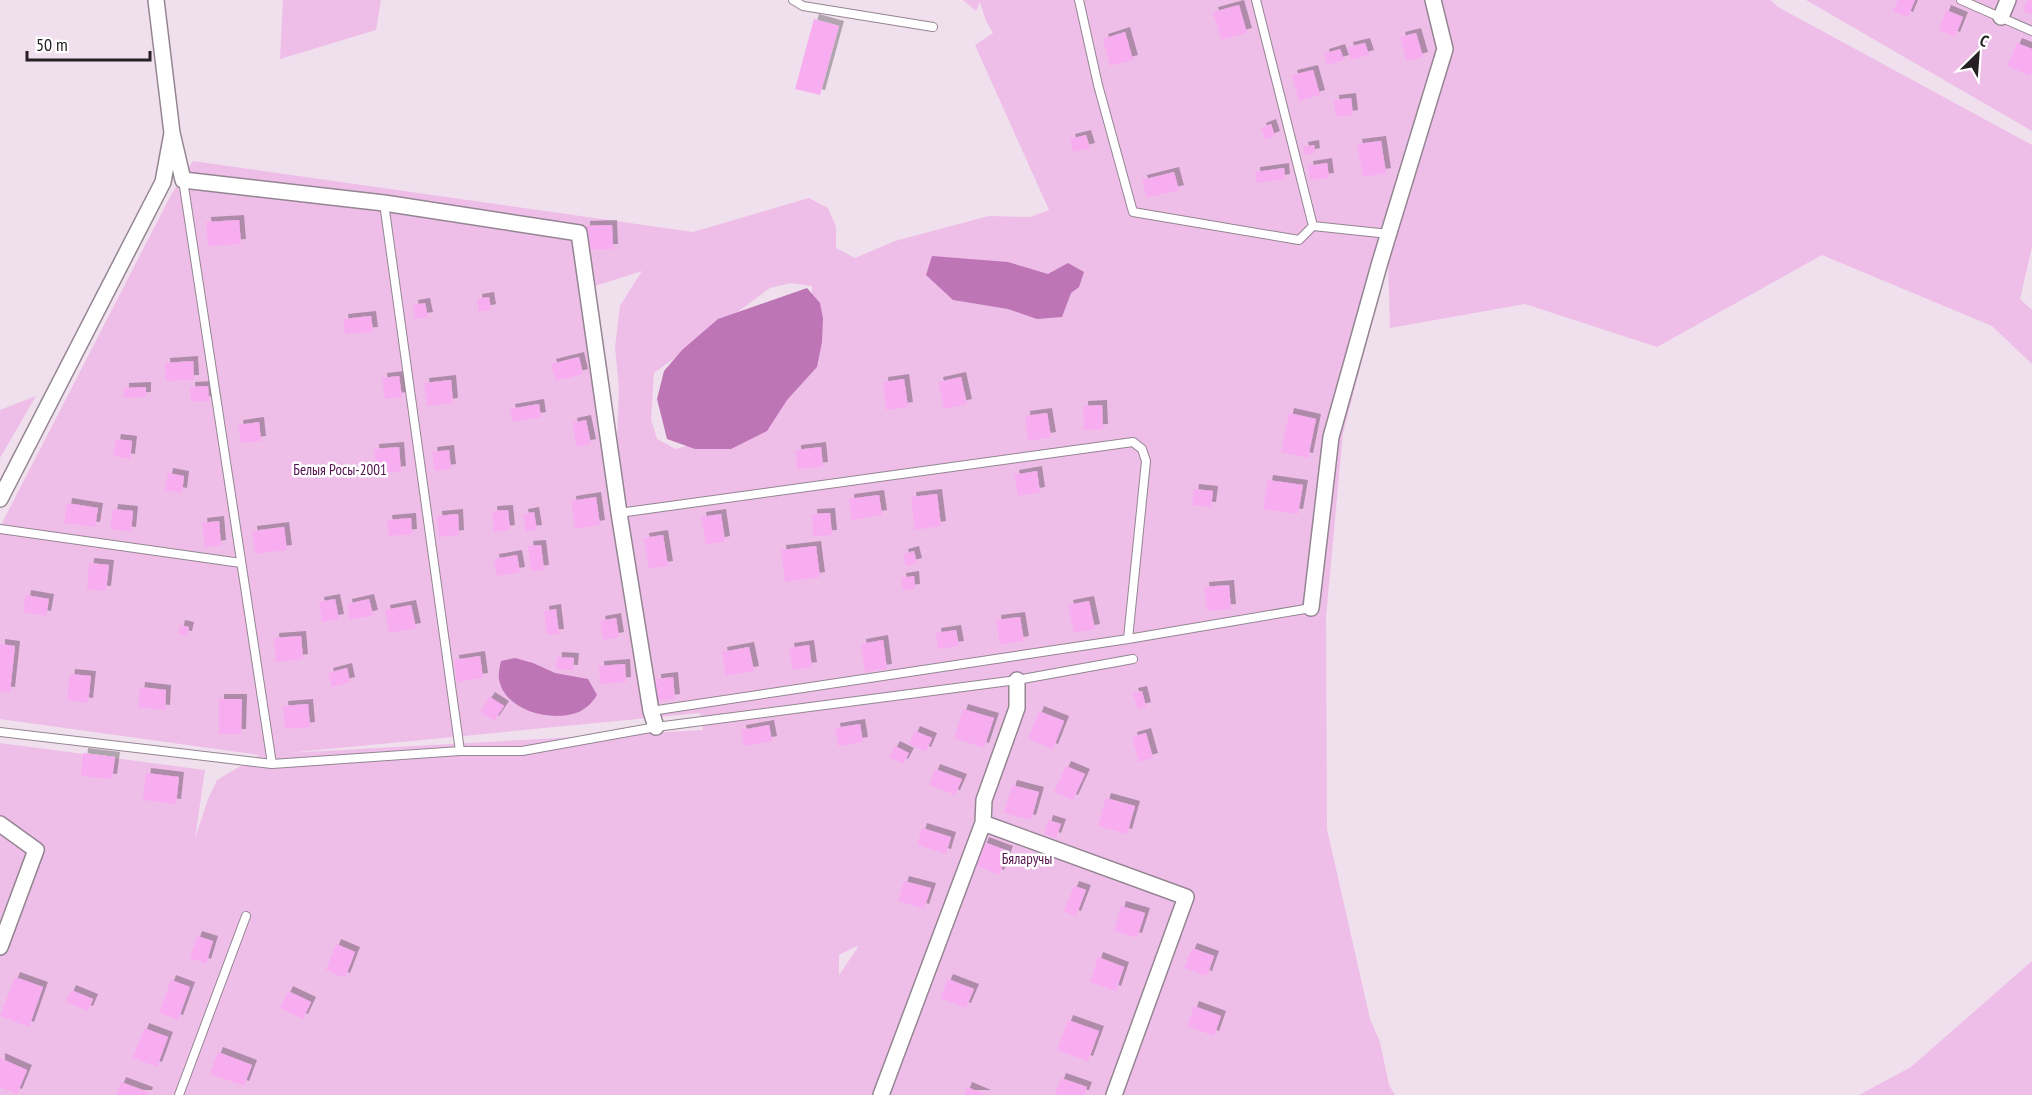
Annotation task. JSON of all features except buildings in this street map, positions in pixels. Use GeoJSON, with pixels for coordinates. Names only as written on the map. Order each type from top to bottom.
{"type":"FeatureCollection","features":[{"type":"Feature","properties":{"kind":"street"},"geometry":{"type":"LineString","coordinates":[[156,0],[171,133],[183,180],[384,203],[579,233],[619,513],[651,711],[656,728]]}},
{"type":"Feature","properties":{"kind":"street"},"geometry":{"type":"LineString","coordinates":[[1311,608],[1331,437],[1445,49],[1433,0]]}},
{"type":"Feature","properties":{"kind":"street"},"geometry":{"type":"LineString","coordinates":[[2001,17],[2008,0]]}},
{"type":"Feature","properties":{"kind":"street"},"geometry":{"type":"LineString","coordinates":[[0,499],[163,182],[171,133]]}},
{"type":"Feature","properties":{"kind":"street"},"geometry":{"type":"LineString","coordinates":[[881,1095],[983,823],[984,800],[1017,708],[1017,680]]}},
{"type":"Feature","properties":{"kind":"street"},"geometry":{"type":"LineString","coordinates":[[983,823],[1186,897],[1114,1095]]}},
{"type":"Feature","properties":{"kind":"street"},"geometry":{"type":"LineString","coordinates":[[0,824],[36,850],[0,947]]}},
{"type":"Feature","properties":{"kind":"lane"},"geometry":{"type":"LineString","coordinates":[[793,0],[802,6],[933,27]]}},
{"type":"Feature","properties":{"kind":"lane"},"geometry":{"type":"LineString","coordinates":[[1079,0],[1098,85],[1133,212],[1299,240],[1313,226]]}},
{"type":"Feature","properties":{"kind":"lane"},"geometry":{"type":"LineString","coordinates":[[1256,0],[1313,226]]}},
{"type":"Feature","properties":{"kind":"lane"},"geometry":{"type":"LineString","coordinates":[[1961,0],[2032,31]]}},
{"type":"Feature","properties":{"kind":"lane"},"geometry":{"type":"LineString","coordinates":[[183,180],[272,764]]}},
{"type":"Feature","properties":{"kind":"lane"},"geometry":{"type":"LineString","coordinates":[[384,203],[460,751]]}},
{"type":"Feature","properties":{"kind":"lane"},"geometry":{"type":"LineString","coordinates":[[1313,226],[1389,234]]}},
{"type":"Feature","properties":{"kind":"lane"},"geometry":{"type":"LineString","coordinates":[[619,513],[1133,442],[1142,449],[1146,460],[1128,639]]}},
{"type":"Feature","properties":{"kind":"lane"},"geometry":{"type":"LineString","coordinates":[[0,529],[241,563]]}},
{"type":"Feature","properties":{"kind":"lane"},"geometry":{"type":"LineString","coordinates":[[651,711],[1128,639],[1311,608]]}},
{"type":"Feature","properties":{"kind":"lane"},"geometry":{"type":"LineString","coordinates":[[0,732],[272,764],[460,751],[522,750],[656,728],[1017,680],[1133,659]]}},
{"type":"Feature","properties":{"kind":"lane"},"geometry":{"type":"LineString","coordinates":[[179,1095],[246,916]]}},
{"type":"Feature","properties":{"kind":"green space"},"geometry":{"type":"Polygon","coordinates":[[[283,0],[381,0],[376,30],[280,59],[283,0]]]}},
{"type":"Feature","properties":{"kind":"green space"},"geometry":{"type":"Polygon","coordinates":[[[963,0],[1770,0],[1778,7],[2032,145],[2032,247],[2020,299],[2032,310],[2032,364],[1992,326],[1822,255],[1657,347],[1525,304],[1390,328],[1388,261],[1343,433],[1326,617],[1327,829],[1370,1019],[1380,1042],[1389,1085],[1395,1095],[0,1095],[0,743],[205,770],[195,838],[217,780],[259,755],[0,719],[0,527],[172,193],[193,161],[693,232],[809,198],[828,208],[836,227],[836,248],[855,258],[895,241],[989,216],[1030,217],[1049,210],[975,45],[993,33],[986,21],[980,2],[976,11],[963,0]],[[642,271],[595,286],[617,443],[619,388],[615,347],[620,306],[642,271]],[[791,283],[770,288],[654,373],[651,419],[657,439],[676,449],[755,425],[811,325],[812,286],[791,283]],[[700,713],[288,753],[703,730],[700,713]],[[857,946],[839,955],[839,975],[858,947],[857,946]]]}},
{"type":"Feature","properties":{"kind":"green space"},"geometry":{"type":"Polygon","coordinates":[[[1806,0],[2032,0],[2032,131],[1806,0]]]}},
{"type":"Feature","properties":{"kind":"green space"},"geometry":{"type":"Polygon","coordinates":[[[36,396],[0,458],[0,410],[36,396]]]}},
{"type":"Feature","properties":{"kind":"green space"},"geometry":{"type":"Polygon","coordinates":[[[2032,961],[2032,1095],[1859,1095],[1911,1067],[2032,961]]]}},
{"type":"Feature","properties":{"kind":"shaded area"},"geometry":{"type":"Polygon","coordinates":[[[932,256],[1008,262],[1048,274],[1068,263],[1084,272],[1079,287],[1071,293],[1062,317],[1037,319],[1008,309],[953,300],[926,275],[932,256]]]}},
{"type":"Feature","properties":{"kind":"shaded area"},"geometry":{"type":"Polygon","coordinates":[[[807,288],[820,303],[823,318],[822,342],[817,367],[787,400],[767,431],[731,449],[695,449],[667,439],[657,399],[664,371],[682,350],[718,319],[807,288]]]}},
{"type":"Feature","properties":{"kind":"shaded area"},"geometry":{"type":"Polygon","coordinates":[[[515,658],[555,673],[588,679],[597,695],[588,706],[576,713],[553,716],[529,711],[509,699],[499,679],[501,661],[515,658]]]}},
{"type":"Feature","properties":{"kind":"park label","name":"Белыя Росы-2001"},"geometry":{"type":"Point","coordinates":[340,470]}},
{"type":"Feature","properties":{"kind":"park label","name":"Бяларучы"},"geometry":{"type":"Point","coordinates":[1027,859]}}]}
